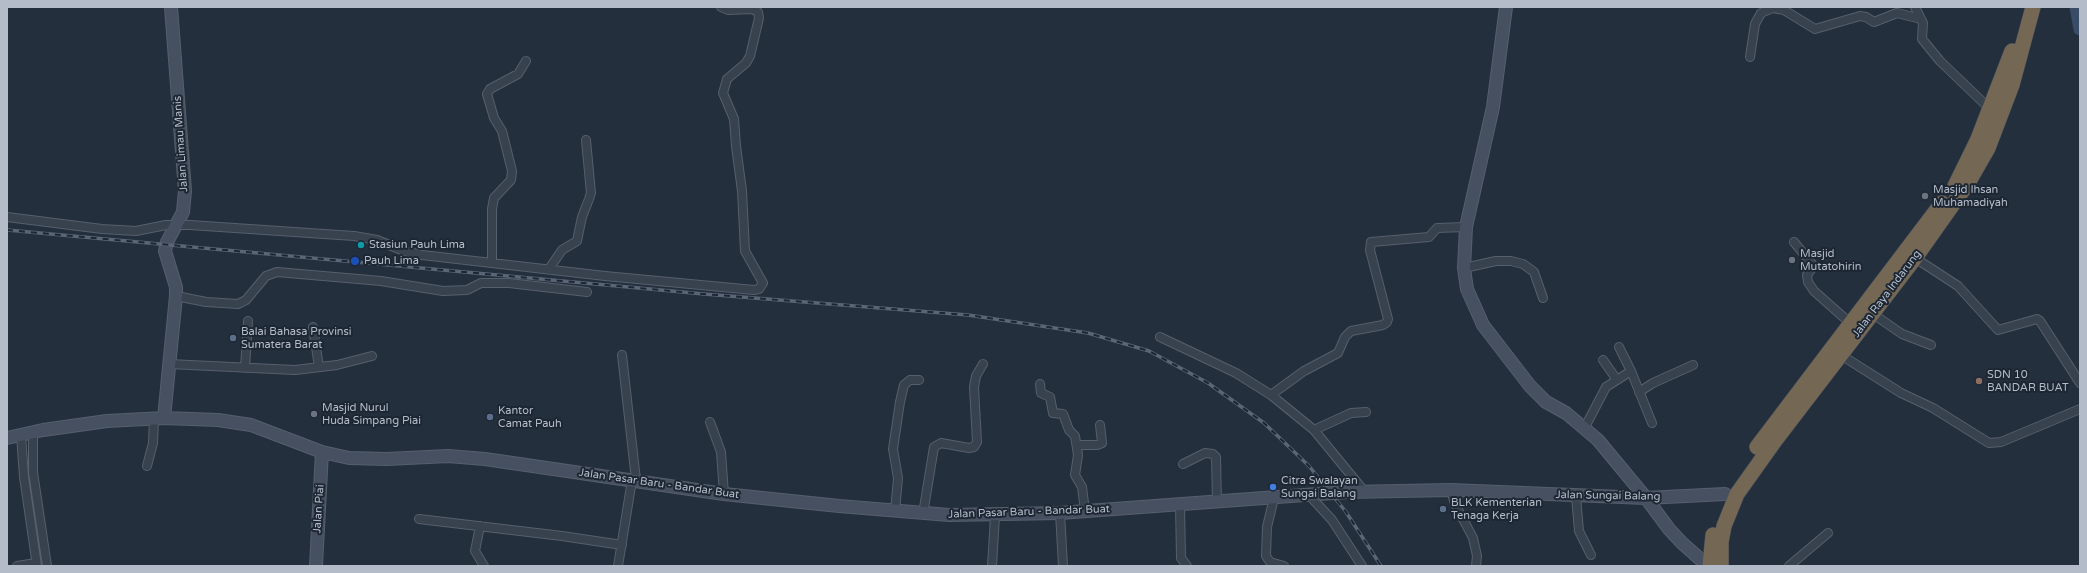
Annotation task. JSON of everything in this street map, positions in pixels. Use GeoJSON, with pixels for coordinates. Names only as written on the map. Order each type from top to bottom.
{"type":"FeatureCollection","features":[{"type":"Feature","properties":{"kind":"highway","name":"Jalan Raya Indarung"},"geometry":{"type":"LineString","coordinates":[[1721,566],[1720,542],[1724,526],[1737,494],[1774,442],[1915,258],[1968,184],[1988,148],[2024,7]]}},
{"type":"Feature","properties":{"kind":"highway","name":"Jalan Raya Indarung"},"geometry":{"type":"LineString","coordinates":[[1709,566],[1712,543],[1725,494],[1764,438],[1953,190],[1978,139],[1996,114],[2022,52],[2033,7]]}},
{"type":"Feature","properties":{"kind":"street","name":"Jalan Limau Manis"},"geometry":{"type":"LineString","coordinates":[[159,418],[169,364],[176,296],[176,287],[165,251],[167,242],[177,226],[183,212],[185,191],[170,7]]}},
{"type":"Feature","properties":{"kind":"street"},"geometry":{"type":"LineString","coordinates":[[7,217],[102,230],[136,231],[166,225],[247,228],[354,236],[377,240],[412,254],[549,270],[754,290],[762,286],[763,283],[745,251],[742,191],[734,119],[723,93],[727,78],[746,63],[750,56],[759,18],[758,12],[752,9],[728,10],[721,7]]}},
{"type":"Feature","properties":{"kind":"street"},"geometry":{"type":"LineString","coordinates":[[1506,7],[1493,107],[1466,228],[1464,268],[1467,290],[1483,325],[1530,386],[1546,402],[1566,413],[1598,440],[1678,538],[1709,566]]}},
{"type":"Feature","properties":{"kind":"street"},"geometry":{"type":"LineString","coordinates":[[1914,7],[1922,19],[1924,27],[1922,39],[1945,67],[1996,114]]}},
{"type":"Feature","properties":{"kind":"street"},"geometry":{"type":"LineString","coordinates":[[1750,57],[1755,24],[1761,13],[1773,8],[1784,10],[1815,29],[1860,16],[1866,17],[1874,22],[1898,14],[1922,19]]}},
{"type":"Feature","properties":{"kind":"street"},"geometry":{"type":"LineString","coordinates":[[492,263],[492,209],[494,198],[511,180],[512,171],[502,131],[494,118],[488,99],[488,91],[518,74],[526,61]]}},
{"type":"Feature","properties":{"kind":"street"},"geometry":{"type":"LineString","coordinates":[[549,270],[562,250],[577,241],[582,217],[589,199],[590,193],[586,140]]}},
{"type":"Feature","properties":{"kind":"street"},"geometry":{"type":"LineString","coordinates":[[1271,394],[1292,378],[1338,353],[1346,335],[1351,332],[1383,325],[1387,322],[1388,318],[1370,250],[1371,242],[1429,237],[1437,228],[1466,228]]}},
{"type":"Feature","properties":{"kind":"street"},"geometry":{"type":"LineString","coordinates":[[1794,242],[1812,264],[1812,268],[1808,275],[1808,282],[1814,290],[1850,324]]}},
{"type":"Feature","properties":{"kind":"street"},"geometry":{"type":"LineString","coordinates":[[1915,258],[1958,286],[1998,330],[2037,319],[2040,321],[2080,383]]}},
{"type":"Feature","properties":{"kind":"street"},"geometry":{"type":"LineString","coordinates":[[1464,268],[1496,261],[1511,261],[1523,264],[1534,272],[1543,298]]}},
{"type":"Feature","properties":{"kind":"street"},"geometry":{"type":"LineString","coordinates":[[176,296],[206,302],[238,304],[246,300],[266,276],[277,272],[381,281],[443,291],[467,290],[481,283],[509,283],[588,292]]}},
{"type":"Feature","properties":{"kind":"street"},"geometry":{"type":"LineString","coordinates":[[1873,314],[1902,334],[1931,345]]}},
{"type":"Feature","properties":{"kind":"street"},"geometry":{"type":"LineString","coordinates":[[245,368],[248,321]]}},
{"type":"Feature","properties":{"kind":"street"},"geometry":{"type":"LineString","coordinates":[[313,327],[319,367]]}},
{"type":"Feature","properties":{"kind":"street"},"geometry":{"type":"LineString","coordinates":[[1160,337],[1236,373],[1271,394],[1314,430],[1364,491]]}},
{"type":"Feature","properties":{"kind":"street"},"geometry":{"type":"LineString","coordinates":[[1619,347],[1631,371],[1652,424]]}},
{"type":"Feature","properties":{"kind":"street"},"geometry":{"type":"LineString","coordinates":[[618,566],[634,480],[622,355]]}},
{"type":"Feature","properties":{"kind":"street"},"geometry":{"type":"LineString","coordinates":[[1840,355],[1902,393],[1933,408],[1989,443],[2001,442],[2080,409]]}},
{"type":"Feature","properties":{"kind":"street"},"geometry":{"type":"LineString","coordinates":[[169,364],[295,370],[337,365],[372,356]]}},
{"type":"Feature","properties":{"kind":"street"},"geometry":{"type":"LineString","coordinates":[[1603,360],[1617,380]]}},
{"type":"Feature","properties":{"kind":"street"},"geometry":{"type":"LineString","coordinates":[[923,514],[934,447],[941,444],[969,448],[974,447],[977,442],[974,387],[976,376],[983,364]]}},
{"type":"Feature","properties":{"kind":"street"},"geometry":{"type":"LineString","coordinates":[[1639,392],[1653,383],[1693,365]]}},
{"type":"Feature","properties":{"kind":"street"},"geometry":{"type":"LineString","coordinates":[[1584,429],[1606,387],[1631,371]]}},
{"type":"Feature","properties":{"kind":"street"},"geometry":{"type":"LineString","coordinates":[[894,511],[898,478],[893,449],[900,402],[904,385],[910,380],[919,380]]}},
{"type":"Feature","properties":{"kind":"street"},"geometry":{"type":"LineString","coordinates":[[1040,384],[1041,393],[1050,397],[1053,413],[1063,414],[1068,430],[1075,436],[1078,445],[1078,458],[1075,475],[1082,487],[1085,512]]}},
{"type":"Feature","properties":{"kind":"street"},"geometry":{"type":"LineString","coordinates":[[1314,430],[1351,412],[1366,412]]}},
{"type":"Feature","properties":{"kind":"street"},"geometry":{"type":"LineString","coordinates":[[147,466],[159,418]]}},
{"type":"Feature","properties":{"kind":"street","name":"Jalan Pasar Baru - Bandar Buat"},"geometry":{"type":"LineString","coordinates":[[7,438],[107,421],[159,418],[238,423],[251,425],[334,456],[360,459],[448,456],[485,459],[724,494],[923,514],[995,516],[1085,512],[1180,506],[1348,492]]}},
{"type":"Feature","properties":{"kind":"street"},"geometry":{"type":"LineString","coordinates":[[710,422],[721,452],[724,494]]}},
{"type":"Feature","properties":{"kind":"street"},"geometry":{"type":"LineString","coordinates":[[1078,445],[1097,445],[1102,443],[1100,425]]}},
{"type":"Feature","properties":{"kind":"street"},"geometry":{"type":"LineString","coordinates":[[27,434],[47,566]]}},
{"type":"Feature","properties":{"kind":"street"},"geometry":{"type":"LineString","coordinates":[[16,566],[37,564],[24,477],[27,434]]}},
{"type":"Feature","properties":{"kind":"street","name":"Jalan Piai"},"geometry":{"type":"LineString","coordinates":[[316,566],[322,452]]}},
{"type":"Feature","properties":{"kind":"street"},"geometry":{"type":"LineString","coordinates":[[1183,464],[1206,453],[1213,454],[1216,457],[1217,503]]}},
{"type":"Feature","properties":{"kind":"street"},"geometry":{"type":"LineString","coordinates":[[24,477],[33,472]]}},
{"type":"Feature","properties":{"kind":"street"},"geometry":{"type":"LineString","coordinates":[[1451,490],[1458,509],[1473,538],[1477,556],[1476,566]]}},
{"type":"Feature","properties":{"kind":"street","name":"Jalan Sungai Balang"},"geometry":{"type":"LineString","coordinates":[[1348,492],[1451,490],[1646,498],[1725,494]]}},
{"type":"Feature","properties":{"kind":"street"},"geometry":{"type":"LineString","coordinates":[[1314,495],[1349,542],[1362,566]]}},
{"type":"Feature","properties":{"kind":"street"},"geometry":{"type":"LineString","coordinates":[[1576,496],[1579,531],[1591,555]]}},
{"type":"Feature","properties":{"kind":"street"},"geometry":{"type":"LineString","coordinates":[[1274,498],[1267,527],[1266,556],[1270,562],[1284,566]]}},
{"type":"Feature","properties":{"kind":"street"},"geometry":{"type":"LineString","coordinates":[[1180,506],[1181,558],[1186,566]]}},
{"type":"Feature","properties":{"kind":"street"},"geometry":{"type":"LineString","coordinates":[[1060,513],[1063,566]]}},
{"type":"Feature","properties":{"kind":"street"},"geometry":{"type":"LineString","coordinates":[[992,566],[995,516]]}},
{"type":"Feature","properties":{"kind":"street"},"geometry":{"type":"LineString","coordinates":[[419,519],[622,545]]}},
{"type":"Feature","properties":{"kind":"street"},"geometry":{"type":"LineString","coordinates":[[480,526],[475,551],[484,566]]}},
{"type":"Feature","properties":{"kind":"street"},"geometry":{"type":"LineString","coordinates":[[1789,566],[1828,533]]}},
{"type":"Feature","properties":{"kind":"waterway"},"geometry":{"type":"LineString","coordinates":[[2076,7],[2080,29]]}},
{"type":"Feature","properties":{"kind":"railway"},"geometry":{"type":"LineString","coordinates":[[7,230],[704,294],[968,315],[1088,333],[1149,351],[1208,383],[1264,423],[1309,466],[1346,512],[1381,566]]}},
{"type":"Feature","properties":{"kind":"place","name":"Masjid Ihsan Muhamadiyah"},"geometry":{"type":"Point","coordinates":[1925,196]}},
{"type":"Feature","properties":{"kind":"place","name":"Stasiun Pauh Lima"},"geometry":{"type":"Point","coordinates":[361,245]}},
{"type":"Feature","properties":{"kind":"place","name":"Masjid Mutatohirin"},"geometry":{"type":"Point","coordinates":[1792,260]}},
{"type":"Feature","properties":{"kind":"place","name":"Pauh Lima"},"geometry":{"type":"Point","coordinates":[355,261]}},
{"type":"Feature","properties":{"kind":"place","name":"Balai Bahasa Provinsi Sumatera Barat"},"geometry":{"type":"Point","coordinates":[233,338]}},
{"type":"Feature","properties":{"kind":"place","name":"SDN 10 BANDAR BUAT"},"geometry":{"type":"Point","coordinates":[1979,381]}},
{"type":"Feature","properties":{"kind":"place","name":"Masjid Nurul Huda Simpang Piai"},"geometry":{"type":"Point","coordinates":[314,414]}},
{"type":"Feature","properties":{"kind":"place","name":"Kantor Camat Pauh"},"geometry":{"type":"Point","coordinates":[490,417]}},
{"type":"Feature","properties":{"kind":"place","name":"Citra Swalayan Sungai Balang"},"geometry":{"type":"Point","coordinates":[1273,487]}},
{"type":"Feature","properties":{"kind":"place","name":"BLK Kementerian Tenaga Kerja"},"geometry":{"type":"Point","coordinates":[1443,509]}}]}
